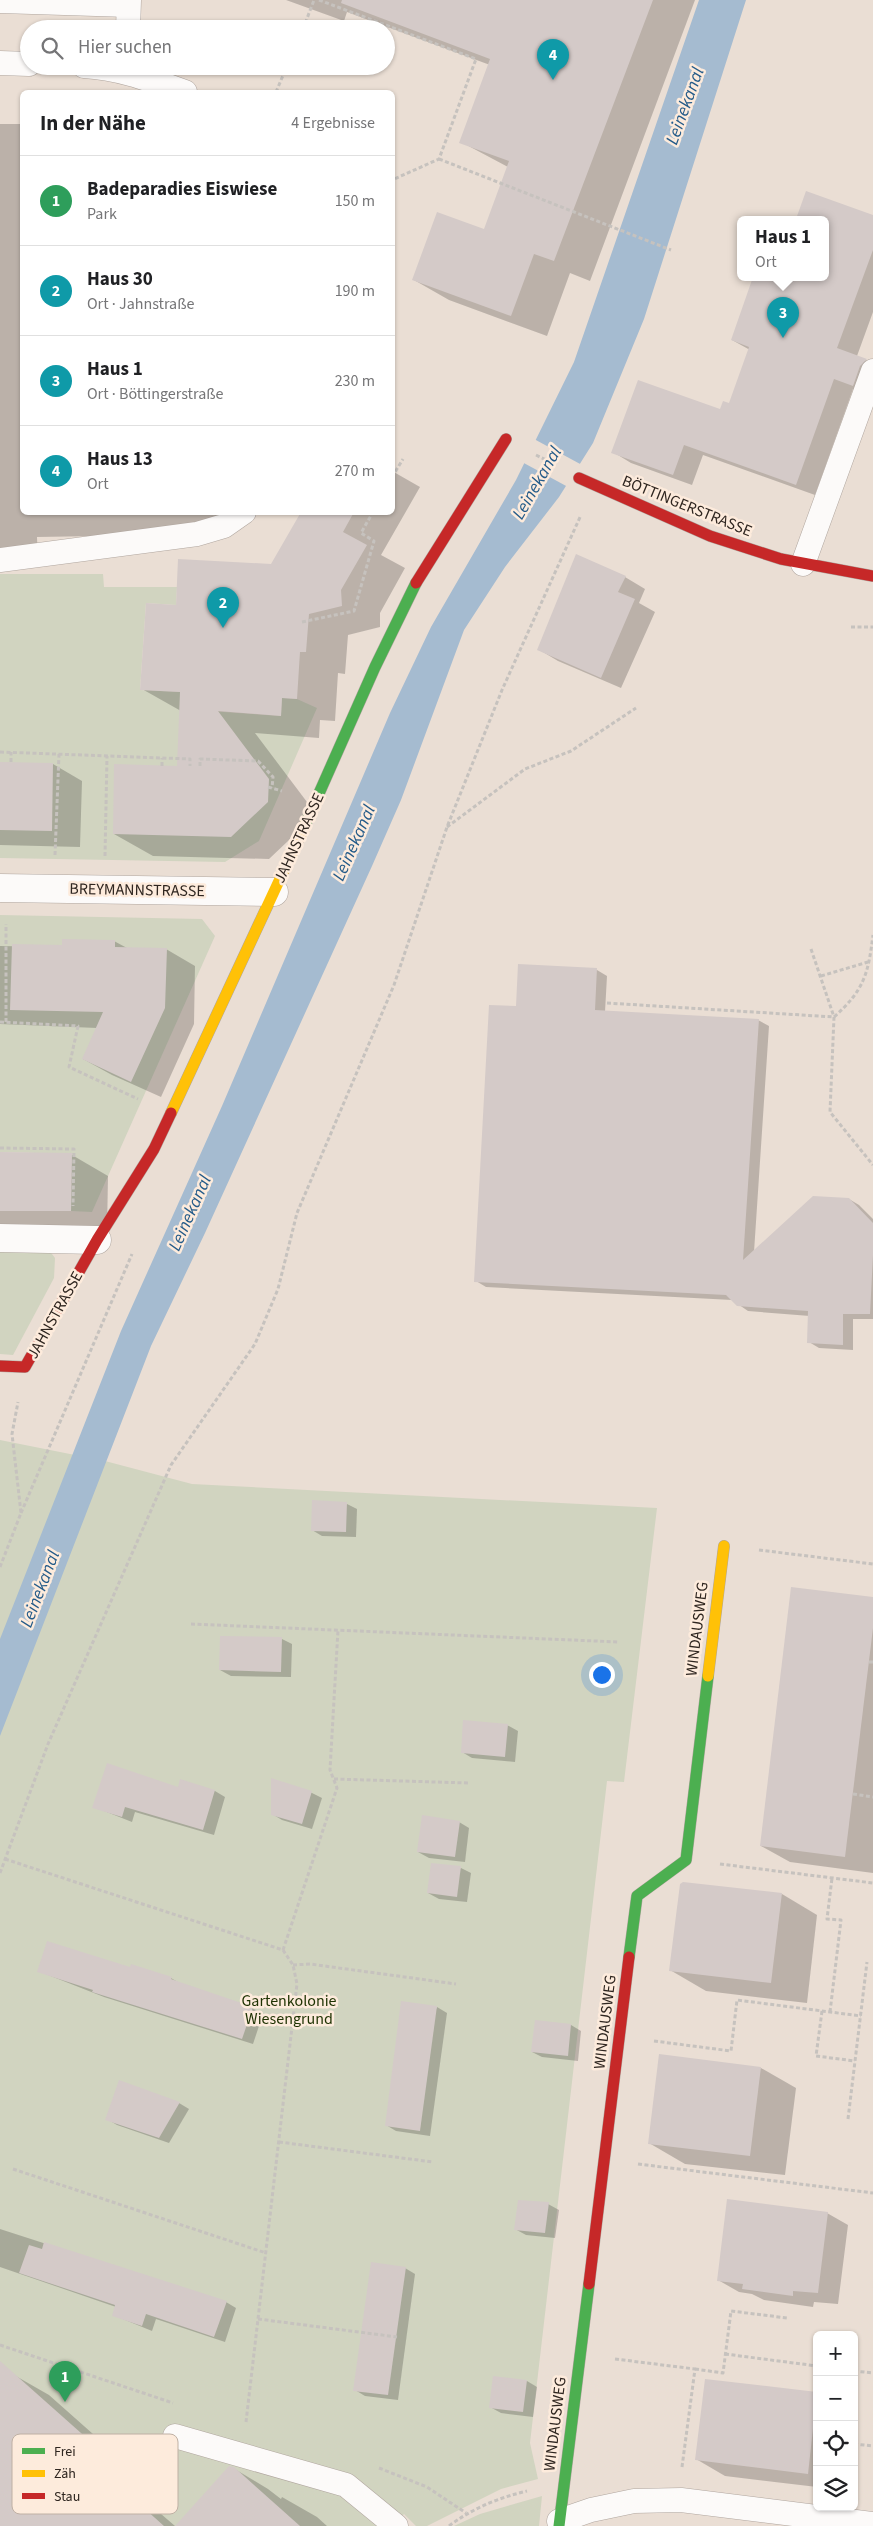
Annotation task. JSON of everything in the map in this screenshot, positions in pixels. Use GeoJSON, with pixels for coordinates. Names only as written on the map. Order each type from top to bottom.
{"type":"FeatureCollection","features":[{"type":"Feature","properties":{"kind":"street","name":"JAHNSTRASSE"},"geometry":{"type":"LineString","coordinates":[[0,1366],[25,1367],[85,1240],[154,1149],[274,892],[375,667],[418,582],[506,439]]}},
{"type":"Feature","properties":{"kind":"street","name":"BÖTTINGERSTRASSE"},"geometry":{"type":"LineString","coordinates":[[579,478],[710,536],[802,564],[873,576]]}},
{"type":"Feature","properties":{"kind":"street","name":"BREYMANNSTRASSE"},"geometry":{"type":"LineString","coordinates":[[3,888],[274,892]]}},
{"type":"Feature","properties":{"kind":"street"},"geometry":{"type":"LineString","coordinates":[[0,1238],[85,1240]]}},
{"type":"Feature","properties":{"kind":"street","name":"WINDAUSWEG"},"geometry":{"type":"LineString","coordinates":[[559,2523],[637,1896],[686,1860],[724,1546]]}},
{"type":"Feature","properties":{"kind":"lane"},"geometry":{"type":"LineString","coordinates":[[0,1],[128,2],[128,20]]}},
{"type":"Feature","properties":{"kind":"lane"},"geometry":{"type":"LineString","coordinates":[[0,63],[20,64]]}},
{"type":"Feature","properties":{"kind":"lane"},"geometry":{"type":"LineString","coordinates":[[143,75],[180,90]]}},
{"type":"Feature","properties":{"kind":"lane"},"geometry":{"type":"LineString","coordinates":[[802,564],[873,371]]}},
{"type":"Feature","properties":{"kind":"lane"},"geometry":{"type":"LineString","coordinates":[[0,560],[198,534],[224,526],[240,515]]}},
{"type":"Feature","properties":{"kind":"lane"},"geometry":{"type":"LineString","coordinates":[[178,2437],[346,2485],[396,2526]]}},
{"type":"Feature","properties":{"kind":"lane"},"geometry":{"type":"LineString","coordinates":[[559,2523],[591,2510],[634,2501],[682,2500],[873,2524]]}},
{"type":"Feature","properties":{"kind":"path"},"geometry":{"type":"LineString","coordinates":[[306,20],[314,0]]}},
{"type":"Feature","properties":{"kind":"path"},"geometry":{"type":"LineString","coordinates":[[319,0],[372,20]]}},
{"type":"Feature","properties":{"kind":"path"},"geometry":{"type":"LineString","coordinates":[[395,29],[476,59],[438,159],[395,179]]}},
{"type":"Feature","properties":{"kind":"path"},"geometry":{"type":"LineString","coordinates":[[277,90],[283,75]]}},
{"type":"Feature","properties":{"kind":"path"},"geometry":{"type":"LineString","coordinates":[[438,159],[671,250]]}},
{"type":"Feature","properties":{"kind":"path"},"geometry":{"type":"LineString","coordinates":[[395,472],[403,459]]}},
{"type":"Feature","properties":{"kind":"path"},"geometry":{"type":"LineString","coordinates":[[0,1873],[48,1744],[171,1465],[255,1344],[278,1289],[297,1213],[394,985],[447,827],[502,690],[594,486]]}},
{"type":"Feature","properties":{"kind":"path"},"geometry":{"type":"LineString","coordinates":[[302,622],[354,611],[374,541],[361,533],[370,515]]}},
{"type":"Feature","properties":{"kind":"path"},"geometry":{"type":"LineString","coordinates":[[851,627],[873,627]]}},
{"type":"Feature","properties":{"kind":"path"},"geometry":{"type":"LineString","coordinates":[[447,827],[525,769],[571,751],[636,708]]}},
{"type":"Feature","properties":{"kind":"path"},"geometry":{"type":"LineString","coordinates":[[0,752],[190,759],[190,766]]}},
{"type":"Feature","properties":{"kind":"path"},"geometry":{"type":"LineString","coordinates":[[11,752],[11,762]]}},
{"type":"Feature","properties":{"kind":"path"},"geometry":{"type":"LineString","coordinates":[[54,888],[58,754]]}},
{"type":"Feature","properties":{"kind":"path"},"geometry":{"type":"LineString","coordinates":[[104,889],[108,756]]}},
{"type":"Feature","properties":{"kind":"path"},"geometry":{"type":"LineString","coordinates":[[162,758],[162,766]]}},
{"type":"Feature","properties":{"kind":"path"},"geometry":{"type":"LineString","coordinates":[[200,766],[200,759],[258,761],[272,777],[272,788]]}},
{"type":"Feature","properties":{"kind":"path"},"geometry":{"type":"LineString","coordinates":[[3,888],[6,926],[6,1022]]}},
{"type":"Feature","properties":{"kind":"path"},"geometry":{"type":"LineString","coordinates":[[0,926],[6,926]]}},
{"type":"Feature","properties":{"kind":"path"},"geometry":{"type":"LineString","coordinates":[[607,1003],[834,1017],[852,1001],[862,987],[873,934]]}},
{"type":"Feature","properties":{"kind":"path"},"geometry":{"type":"LineString","coordinates":[[812,949],[834,1017],[830,1112],[873,1165]]}},
{"type":"Feature","properties":{"kind":"path"},"geometry":{"type":"LineString","coordinates":[[821,976],[868,962]]}},
{"type":"Feature","properties":{"kind":"path"},"geometry":{"type":"LineString","coordinates":[[0,1022],[78,1026],[69,1067],[171,1114]]}},
{"type":"Feature","properties":{"kind":"path"},"geometry":{"type":"LineString","coordinates":[[0,1148],[21,1150],[74,1149],[85,1240]]}},
{"type":"Feature","properties":{"kind":"path"},"geometry":{"type":"LineString","coordinates":[[0,1567],[21,1513],[135,1246]]}},
{"type":"Feature","properties":{"kind":"path"},"geometry":{"type":"LineString","coordinates":[[21,1513],[12,1434],[25,1367]]}},
{"type":"Feature","properties":{"kind":"path"},"geometry":{"type":"LineString","coordinates":[[724,1546],[873,1564]]}},
{"type":"Feature","properties":{"kind":"path"},"geometry":{"type":"LineString","coordinates":[[191,1624],[619,1642]]}},
{"type":"Feature","properties":{"kind":"path"},"geometry":{"type":"LineString","coordinates":[[283,1950],[337,1788],[330,1770],[338,1630]]}},
{"type":"Feature","properties":{"kind":"path"},"geometry":{"type":"LineString","coordinates":[[334,1779],[469,1783]]}},
{"type":"Feature","properties":{"kind":"path"},"geometry":{"type":"LineString","coordinates":[[853,1794],[873,1797]]}},
{"type":"Feature","properties":{"kind":"path"},"geometry":{"type":"LineString","coordinates":[[5,1859],[283,1950],[293,1965],[297,1984],[245,2427]]}},
{"type":"Feature","properties":{"kind":"path"},"geometry":{"type":"LineString","coordinates":[[686,1860],[873,1883]]}},
{"type":"Feature","properties":{"kind":"path"},"geometry":{"type":"LineString","coordinates":[[830,2012],[841,1920],[828,1919],[832,1878]]}},
{"type":"Feature","properties":{"kind":"path"},"geometry":{"type":"LineString","coordinates":[[848,2119],[868,1962]]}},
{"type":"Feature","properties":{"kind":"path"},"geometry":{"type":"LineString","coordinates":[[293,1965],[310,1964],[456,1984]]}},
{"type":"Feature","properties":{"kind":"path"},"geometry":{"type":"LineString","coordinates":[[619,2037],[731,2051],[737,2000],[861,2016]]}},
{"type":"Feature","properties":{"kind":"path"},"geometry":{"type":"LineString","coordinates":[[822,2011],[816,2056],[856,2061]]}},
{"type":"Feature","properties":{"kind":"path"},"geometry":{"type":"LineString","coordinates":[[279,2142],[433,2162]]}},
{"type":"Feature","properties":{"kind":"path"},"geometry":{"type":"LineString","coordinates":[[604,2160],[873,2192]]}},
{"type":"Feature","properties":{"kind":"path"},"geometry":{"type":"LineString","coordinates":[[13,2169],[266,2253]]}},
{"type":"Feature","properties":{"kind":"path"},"geometry":{"type":"LineString","coordinates":[[580,2354],[723,2373],[731,2311],[787,2318]]}},
{"type":"Feature","properties":{"kind":"path"},"geometry":{"type":"LineString","coordinates":[[258,2319],[397,2337]]}},
{"type":"Feature","properties":{"kind":"path"},"geometry":{"type":"LineString","coordinates":[[725,2354],[813,2365]]}},
{"type":"Feature","properties":{"kind":"path"},"geometry":{"type":"LineString","coordinates":[[682,2469],[695,2369]]}},
{"type":"Feature","properties":{"kind":"path"},"geometry":{"type":"LineString","coordinates":[[858,2371],[873,2373]]}},
{"type":"Feature","properties":{"kind":"path"},"geometry":{"type":"LineString","coordinates":[[858,2444],[873,2446]]}},
{"type":"Feature","properties":{"kind":"green space"},"geometry":{"type":"Polygon","coordinates":[[[0,574],[103,574],[104,587],[177,587],[176,605],[146,603],[140,690],[180,692],[180,709],[281,716],[282,698],[297,699],[317,708],[259,841],[225,862],[0,858],[0,574]]]}},
{"type":"Feature","properties":{"kind":"green space"},"geometry":{"type":"Polygon","coordinates":[[[0,915],[202,919],[215,936],[92,1212],[71,1211],[72,1154],[0,1152],[0,915]]]}},
{"type":"Feature","properties":{"kind":"green space"},"geometry":{"type":"Polygon","coordinates":[[[0,1247],[48,1249],[55,1258],[54,1278],[13,1355],[0,1354],[0,1247]]]}},
{"type":"Feature","properties":{"kind":"green space","name":"Gartenkolonie Wiesengrund"},"geometry":{"type":"Polygon","coordinates":[[[0,1440],[105,1461],[192,1484],[657,1508],[624,1782],[607,1781],[530,2443],[538,2479],[501,2489],[427,2526],[416,2526],[404,2514],[393,2526],[0,2526],[0,1440]]]}},
{"type":"Feature","properties":{"kind":"green space"},"geometry":{"type":"Polygon","coordinates":[[[542,2496],[539,2526],[454,2526],[480,2514],[542,2496]]]}},
{"type":"Feature","properties":{"kind":"water","name":"Leinekanal"},"geometry":{"type":"Polygon","coordinates":[[[699,0],[746,0],[644,319],[593,443],[559,497],[505,567],[464,630],[401,800],[205,1233],[151,1346],[0,1736],[0,1639],[121,1331],[222,1106],[390,713],[431,627],[516,480],[574,362],[699,0]]]}},
{"type":"Feature","properties":{"kind":"pier"},"geometry":{"type":"Polygon","coordinates":[[[534,439],[582,465],[568,487],[522,462],[534,439]]]}},
{"type":"Feature","properties":{"kind":"building"},"geometry":{"type":"Polygon","coordinates":[[[342,0],[653,0],[554,261],[534,254],[511,316],[412,280],[437,212],[484,229],[509,161],[459,143],[490,59],[395,23],[395,20],[386,20],[341,3],[342,0]]]}},
{"type":"Feature","properties":{"kind":"building"},"geometry":{"type":"Polygon","coordinates":[[[806,191],[873,215],[873,250],[837,348],[867,359],[860,366],[853,386],[834,379],[796,485],[684,445],[673,475],[611,453],[638,380],[720,409],[723,401],[729,403],[749,347],[731,340],[752,281],[829,281],[829,216],[797,216],[806,191]]]}},
{"type":"Feature","properties":{"kind":"building"},"geometry":{"type":"Polygon","coordinates":[[[299,515],[352,515],[343,532],[367,545],[341,590],[342,606],[309,614],[306,652],[300,652],[297,699],[282,698],[281,716],[218,711],[269,779],[268,802],[231,837],[113,834],[114,764],[177,766],[180,692],[140,690],[146,603],[176,605],[178,559],[271,564],[299,515]]]}},
{"type":"Feature","properties":{"kind":"building"},"geometry":{"type":"Polygon","coordinates":[[[576,554],[626,576],[618,592],[635,599],[601,678],[537,650],[576,554]]]}},
{"type":"Feature","properties":{"kind":"building"},"geometry":{"type":"Polygon","coordinates":[[[0,762],[53,763],[52,831],[0,830],[0,762]]]}},
{"type":"Feature","properties":{"kind":"building"},"geometry":{"type":"Polygon","coordinates":[[[62,939],[115,940],[115,947],[167,948],[165,1008],[131,1082],[82,1059],[103,1012],[10,1010],[12,944],[62,945],[62,939]]]}},
{"type":"Feature","properties":{"kind":"building"},"geometry":{"type":"Polygon","coordinates":[[[518,964],[597,968],[595,1010],[759,1019],[743,1260],[813,1196],[849,1198],[873,1223],[873,1255],[870,1314],[843,1314],[843,1345],[807,1343],[808,1311],[737,1306],[726,1295],[474,1282],[489,1005],[516,1006],[518,964]]]}},
{"type":"Feature","properties":{"kind":"building"},"geometry":{"type":"Polygon","coordinates":[[[0,1152],[72,1153],[71,1211],[0,1211],[0,1152]]]}},
{"type":"Feature","properties":{"kind":"building"},"geometry":{"type":"Polygon","coordinates":[[[312,1500],[347,1502],[346,1532],[311,1531],[312,1500]]]}},
{"type":"Feature","properties":{"kind":"building"},"geometry":{"type":"Polygon","coordinates":[[[791,1587],[873,1597],[873,1628],[845,1857],[760,1846],[791,1587]]]}},
{"type":"Feature","properties":{"kind":"building"},"geometry":{"type":"Polygon","coordinates":[[[220,1636],[282,1637],[281,1672],[219,1670],[220,1636]]]}},
{"type":"Feature","properties":{"kind":"building"},"geometry":{"type":"Polygon","coordinates":[[[463,1720],[508,1724],[505,1757],[461,1753],[463,1720]]]}},
{"type":"Feature","properties":{"kind":"building"},"geometry":{"type":"Polygon","coordinates":[[[107,1763],[178,1787],[180,1779],[215,1790],[203,1830],[125,1807],[122,1817],[92,1808],[107,1763]]]}},
{"type":"Feature","properties":{"kind":"building"},"geometry":{"type":"Polygon","coordinates":[[[271,1778],[312,1791],[302,1824],[271,1815],[271,1778]]]}},
{"type":"Feature","properties":{"kind":"building"},"geometry":{"type":"Polygon","coordinates":[[[422,1815],[460,1821],[455,1857],[417,1852],[422,1815]]]}},
{"type":"Feature","properties":{"kind":"building"},"geometry":{"type":"Polygon","coordinates":[[[431,1863],[461,1866],[457,1897],[427,1893],[431,1863]]]}},
{"type":"Feature","properties":{"kind":"building"},"geometry":{"type":"Polygon","coordinates":[[[683,1882],[782,1893],[771,1983],[669,1971],[680,1884],[683,1882]]]}},
{"type":"Feature","properties":{"kind":"building"},"geometry":{"type":"Polygon","coordinates":[[[47,1941],[130,1967],[131,1964],[172,1977],[171,1979],[253,2007],[242,2039],[92,1992],[93,1990],[37,1972],[47,1941]]]}},
{"type":"Feature","properties":{"kind":"building"},"geometry":{"type":"Polygon","coordinates":[[[401,2001],[437,2006],[420,2131],[385,2126],[401,2001]]]}},
{"type":"Feature","properties":{"kind":"building"},"geometry":{"type":"Polygon","coordinates":[[[535,2020],[571,2024],[568,2056],[531,2052],[535,2020]]]}},
{"type":"Feature","properties":{"kind":"building"},"geometry":{"type":"Polygon","coordinates":[[[659,2054],[761,2067],[750,2156],[648,2144],[659,2054]]]}},
{"type":"Feature","properties":{"kind":"building"},"geometry":{"type":"Polygon","coordinates":[[[119,2080],[180,2102],[159,2138],[105,2120],[119,2080]]]}},
{"type":"Feature","properties":{"kind":"building"},"geometry":{"type":"Polygon","coordinates":[[[727,2199],[828,2212],[818,2293],[793,2291],[793,2296],[742,2289],[743,2284],[717,2281],[727,2199]]]}},
{"type":"Feature","properties":{"kind":"building"},"geometry":{"type":"Polygon","coordinates":[[[518,2200],[549,2202],[545,2233],[514,2230],[518,2200]]]}},
{"type":"Feature","properties":{"kind":"building"},"geometry":{"type":"Polygon","coordinates":[[[44,2242],[227,2301],[214,2337],[146,2314],[142,2326],[112,2316],[115,2305],[19,2273],[29,2245],[42,2249],[44,2242]]]}},
{"type":"Feature","properties":{"kind":"building"},"geometry":{"type":"Polygon","coordinates":[[[371,2262],[406,2267],[388,2395],[353,2391],[371,2262]]]}},
{"type":"Feature","properties":{"kind":"building"},"geometry":{"type":"Polygon","coordinates":[[[0,2361],[82,2434],[12,2434],[12,2514],[151,2514],[164,2526],[0,2526],[0,2361]]]}},
{"type":"Feature","properties":{"kind":"building"},"geometry":{"type":"Polygon","coordinates":[[[493,2376],[527,2380],[523,2412],[489,2408],[493,2376]]]}},
{"type":"Feature","properties":{"kind":"building"},"geometry":{"type":"Polygon","coordinates":[[[705,2379],[813,2392],[813,2428],[808,2474],[695,2460],[705,2379]]]}},
{"type":"Feature","properties":{"kind":"building"},"geometry":{"type":"Polygon","coordinates":[[[229,2466],[234,2467],[300,2526],[175,2526],[229,2466]]]}},
{"type":"Feature","properties":{"kind":"traffic: fast"},"geometry":{"type":"LineString","coordinates":[[305,825],[375,667],[416,583]]}},
{"type":"Feature","properties":{"kind":"traffic: fast"},"geometry":{"type":"LineString","coordinates":[[629,1957],[637,1896],[686,1860],[708,1676]]}},
{"type":"Feature","properties":{"kind":"traffic: fast"},"geometry":{"type":"LineString","coordinates":[[559,2526],[589,2284]]}},
{"type":"Feature","properties":{"kind":"traffic: slow"},"geometry":{"type":"LineString","coordinates":[[171,1113],[305,825]]}},
{"type":"Feature","properties":{"kind":"traffic: slow"},"geometry":{"type":"LineString","coordinates":[[708,1676],[724,1546]]}},
{"type":"Feature","properties":{"kind":"traffic: jam"},"geometry":{"type":"LineString","coordinates":[[416,583],[506,439]]}},
{"type":"Feature","properties":{"kind":"traffic: jam"},"geometry":{"type":"LineString","coordinates":[[579,478],[710,536],[781,559],[873,576]]}},
{"type":"Feature","properties":{"kind":"traffic: jam"},"geometry":{"type":"LineString","coordinates":[[0,1366],[25,1367],[97,1240],[154,1149],[171,1113]]}},
{"type":"Feature","properties":{"kind":"traffic: jam"},"geometry":{"type":"LineString","coordinates":[[589,2284],[629,1957]]}},
{"type":"Feature","properties":{"kind":"place","name":"Haus 13"},"geometry":{"type":"Point","coordinates":[553,80]}},
{"type":"Feature","properties":{"kind":"place","name":"Haus 1"},"geometry":{"type":"Point","coordinates":[783,338]}},
{"type":"Feature","properties":{"kind":"place","name":"Haus 30"},"geometry":{"type":"Point","coordinates":[223,628]}},
{"type":"Feature","properties":{"kind":"place","name":"Badeparadies Eiswiese"},"geometry":{"type":"Point","coordinates":[65,2402]}}]}
